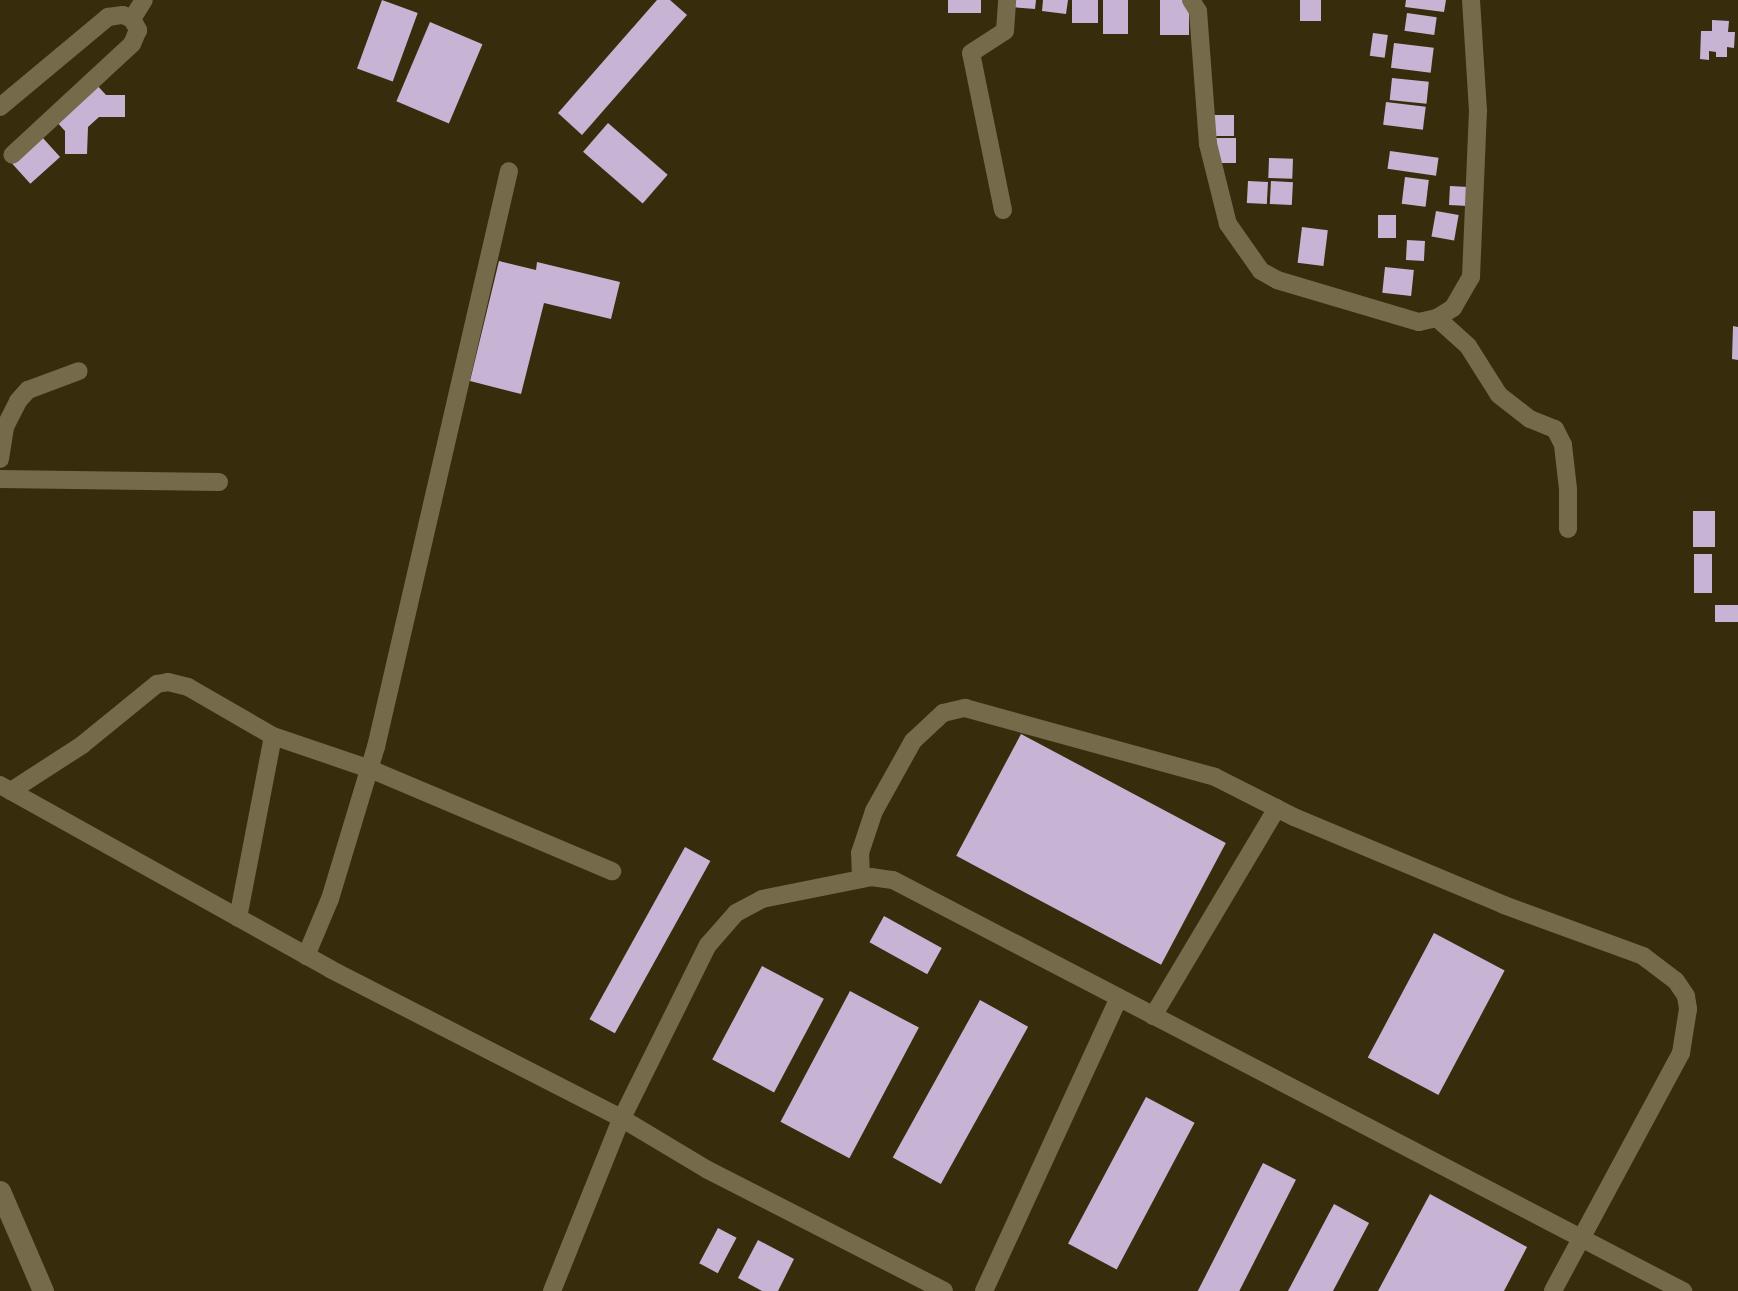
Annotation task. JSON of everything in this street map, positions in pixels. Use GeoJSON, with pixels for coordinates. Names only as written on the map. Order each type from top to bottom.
{"type":"FeatureCollection","features":[{"type":"Feature","properties":{"kind":"street"},"geometry":{"type":"LineString","coordinates":[[132,19],[144,0]]}},
{"type":"Feature","properties":{"kind":"street"},"geometry":{"type":"LineString","coordinates":[[1003,210],[971,53],[1005,30],[1007,0]]}},
{"type":"Feature","properties":{"kind":"street"},"geometry":{"type":"LineString","coordinates":[[1191,0],[1198,11],[1208,144],[1228,224],[1261,271],[1278,280],[1419,322],[1437,318],[1453,308],[1471,277],[1478,111],[1471,0]]}},
{"type":"Feature","properties":{"kind":"street"},"geometry":{"type":"LineString","coordinates":[[0,107],[108,18],[123,15],[132,19],[138,30],[132,44],[12,155]]}},
{"type":"Feature","properties":{"kind":"street"},"geometry":{"type":"LineString","coordinates":[[306,956],[330,899],[370,769],[406,628],[436,484],[509,171]]}},
{"type":"Feature","properties":{"kind":"street"},"geometry":{"type":"LineString","coordinates":[[1437,318],[1468,346],[1499,395],[1530,419],[1555,429],[1563,445],[1568,529]]}},
{"type":"Feature","properties":{"kind":"street"},"geometry":{"type":"LineString","coordinates":[[0,459],[5,427],[18,401],[29,390],[79,372]]}},
{"type":"Feature","properties":{"kind":"street"},"geometry":{"type":"LineString","coordinates":[[0,479],[219,482]]}},
{"type":"Feature","properties":{"kind":"street"},"geometry":{"type":"LineString","coordinates":[[5,788],[82,744],[157,684],[168,682],[188,687],[273,736],[370,769],[612,871]]}},
{"type":"Feature","properties":{"kind":"street"},"geometry":{"type":"LineString","coordinates":[[862,879],[860,853],[874,811],[913,741],[943,713],[965,708],[1215,777],[1277,808],[1504,905],[1643,956],[1676,981],[1686,996],[1688,1009],[1681,1053],[1553,1291]]}},
{"type":"Feature","properties":{"kind":"street"},"geometry":{"type":"LineString","coordinates":[[238,918],[273,736]]}},
{"type":"Feature","properties":{"kind":"street"},"geometry":{"type":"LineString","coordinates":[[5,788],[306,956],[621,1118],[708,1170],[944,1291]]}},
{"type":"Feature","properties":{"kind":"street"},"geometry":{"type":"LineString","coordinates":[[1153,1016],[1277,808]]}},
{"type":"Feature","properties":{"kind":"street"},"geometry":{"type":"LineString","coordinates":[[552,1291],[621,1118],[708,945],[737,913],[762,899],[862,879],[893,880],[1684,1291]]}},
{"type":"Feature","properties":{"kind":"street"},"geometry":{"type":"LineString","coordinates":[[984,1291],[1119,998]]}},
{"type":"Feature","properties":{"kind":"street"},"geometry":{"type":"LineString","coordinates":[[0,1191],[43,1291]]}},
{"type":"Feature","properties":{"kind":"building"},"geometry":{"type":"Polygon","coordinates":[[[382,0],[418,13],[393,82],[357,69],[382,0]]]}},
{"type":"Feature","properties":{"kind":"building"},"geometry":{"type":"Polygon","coordinates":[[[657,0],[670,0],[687,15],[582,135],[558,113],[657,0]]]}},
{"type":"Feature","properties":{"kind":"building"},"geometry":{"type":"Polygon","coordinates":[[[948,0],[981,0],[981,13],[948,13],[948,0]]]}},
{"type":"Feature","properties":{"kind":"building"},"geometry":{"type":"Polygon","coordinates":[[[1012,0],[1036,0],[1035,9],[1011,7],[1012,0]]]}},
{"type":"Feature","properties":{"kind":"building"},"geometry":{"type":"Polygon","coordinates":[[[1043,0],[1068,0],[1066,14],[1042,11],[1043,0]]]}},
{"type":"Feature","properties":{"kind":"building"},"geometry":{"type":"Polygon","coordinates":[[[1072,0],[1098,0],[1098,23],[1072,23],[1072,0]]]}},
{"type":"Feature","properties":{"kind":"building"},"geometry":{"type":"Polygon","coordinates":[[[1103,0],[1128,0],[1128,34],[1103,34],[1103,0]]]}},
{"type":"Feature","properties":{"kind":"building"},"geometry":{"type":"Polygon","coordinates":[[[1160,0],[1189,0],[1189,35],[1160,35],[1160,0]]]}},
{"type":"Feature","properties":{"kind":"building"},"geometry":{"type":"Polygon","coordinates":[[[1300,0],[1321,0],[1321,21],[1300,21],[1300,0]]]}},
{"type":"Feature","properties":{"kind":"building"},"geometry":{"type":"Polygon","coordinates":[[[1406,0],[1446,0],[1444,12],[1405,7],[1406,0]]]}},
{"type":"Feature","properties":{"kind":"building"},"geometry":{"type":"Polygon","coordinates":[[[1407,13],[1437,17],[1434,35],[1404,31],[1407,13]]]}},
{"type":"Feature","properties":{"kind":"building"},"geometry":{"type":"Polygon","coordinates":[[[1712,20],[1729,21],[1728,32],[1735,32],[1734,48],[1727,47],[1727,57],[1716,57],[1716,52],[1709,51],[1709,60],[1700,59],[1701,31],[1712,31],[1712,20]]]}},
{"type":"Feature","properties":{"kind":"building"},"geometry":{"type":"Polygon","coordinates":[[[430,22],[482,44],[449,123],[396,101],[430,22]]]}},
{"type":"Feature","properties":{"kind":"building"},"geometry":{"type":"Polygon","coordinates":[[[1373,33],[1388,35],[1385,58],[1370,56],[1373,33]]]}},
{"type":"Feature","properties":{"kind":"building"},"geometry":{"type":"Polygon","coordinates":[[[1394,43],[1434,48],[1431,73],[1391,68],[1394,43]]]}},
{"type":"Feature","properties":{"kind":"building"},"geometry":{"type":"Polygon","coordinates":[[[1392,78],[1429,82],[1426,104],[1390,100],[1392,78]]]}},
{"type":"Feature","properties":{"kind":"building"},"geometry":{"type":"Polygon","coordinates":[[[95,83],[106,95],[125,95],[125,117],[99,117],[88,127],[87,154],[65,154],[65,131],[55,120],[95,83]]]}},
{"type":"Feature","properties":{"kind":"building"},"geometry":{"type":"Polygon","coordinates":[[[1386,102],[1426,107],[1423,130],[1383,125],[1386,102]]]}},
{"type":"Feature","properties":{"kind":"building"},"geometry":{"type":"Polygon","coordinates":[[[1210,115],[1234,115],[1234,136],[1210,136],[1210,115]]]}},
{"type":"Feature","properties":{"kind":"building"},"geometry":{"type":"Polygon","coordinates":[[[608,123],[668,175],[643,204],[583,152],[608,123]]]}},
{"type":"Feature","properties":{"kind":"building"},"geometry":{"type":"Polygon","coordinates":[[[42,137],[60,157],[30,184],[12,164],[42,137]]]}},
{"type":"Feature","properties":{"kind":"building"},"geometry":{"type":"Polygon","coordinates":[[[1216,138],[1236,138],[1236,163],[1216,163],[1216,138]]]}},
{"type":"Feature","properties":{"kind":"building"},"geometry":{"type":"Polygon","coordinates":[[[1390,151],[1439,158],[1436,176],[1387,169],[1390,151]]]}},
{"type":"Feature","properties":{"kind":"building"},"geometry":{"type":"Polygon","coordinates":[[[1269,158],[1293,159],[1292,179],[1268,178],[1269,158]]]}},
{"type":"Feature","properties":{"kind":"building"},"geometry":{"type":"Polygon","coordinates":[[[1405,177],[1429,180],[1426,207],[1402,204],[1405,177]]]}},
{"type":"Feature","properties":{"kind":"building"},"geometry":{"type":"Polygon","coordinates":[[[1248,181],[1268,182],[1267,204],[1247,203],[1248,181]]]}},
{"type":"Feature","properties":{"kind":"building"},"geometry":{"type":"Polygon","coordinates":[[[1271,181],[1293,182],[1292,205],[1270,204],[1271,181]]]}},
{"type":"Feature","properties":{"kind":"building"},"geometry":{"type":"Polygon","coordinates":[[[1450,186],[1469,187],[1468,206],[1449,205],[1450,186]]]}},
{"type":"Feature","properties":{"kind":"building"},"geometry":{"type":"Polygon","coordinates":[[[1436,211],[1459,215],[1454,241],[1431,237],[1436,211]]]}},
{"type":"Feature","properties":{"kind":"building"},"geometry":{"type":"Polygon","coordinates":[[[1378,215],[1396,215],[1396,238],[1378,238],[1378,215]]]}},
{"type":"Feature","properties":{"kind":"building"},"geometry":{"type":"Polygon","coordinates":[[[1302,227],[1328,230],[1323,266],[1298,263],[1302,227]]]}},
{"type":"Feature","properties":{"kind":"building"},"geometry":{"type":"Polygon","coordinates":[[[1407,240],[1425,241],[1424,261],[1406,260],[1407,240]]]}},
{"type":"Feature","properties":{"kind":"building"},"geometry":{"type":"Polygon","coordinates":[[[499,261],[536,270],[537,262],[620,282],[611,319],[544,303],[521,394],[470,381],[499,261]]]}},
{"type":"Feature","properties":{"kind":"building"},"geometry":{"type":"Polygon","coordinates":[[[1385,267],[1414,270],[1411,296],[1382,293],[1385,267]]]}},
{"type":"Feature","properties":{"kind":"building"},"geometry":{"type":"Polygon","coordinates":[[[1733,326],[1738,327],[1738,360],[1732,359],[1733,326]]]}},
{"type":"Feature","properties":{"kind":"building"},"geometry":{"type":"Polygon","coordinates":[[[1693,511],[1715,511],[1715,547],[1693,547],[1693,511]]]}},
{"type":"Feature","properties":{"kind":"building"},"geometry":{"type":"Polygon","coordinates":[[[1694,554],[1712,554],[1712,593],[1694,593],[1694,554]]]}},
{"type":"Feature","properties":{"kind":"building"},"geometry":{"type":"Polygon","coordinates":[[[1715,605],[1738,605],[1738,622],[1715,622],[1715,605]]]}},
{"type":"Feature","properties":{"kind":"building"},"geometry":{"type":"Polygon","coordinates":[[[1021,734],[1226,843],[1161,965],[956,856],[1021,734]]]}},
{"type":"Feature","properties":{"kind":"building"},"geometry":{"type":"Polygon","coordinates":[[[685,847],[710,861],[615,1033],[589,1019],[685,847]]]}},
{"type":"Feature","properties":{"kind":"building"},"geometry":{"type":"Polygon","coordinates":[[[884,916],[942,948],[927,974],[869,942],[884,916]]]}},
{"type":"Feature","properties":{"kind":"building"},"geometry":{"type":"Polygon","coordinates":[[[1434,933],[1505,971],[1438,1095],[1368,1057],[1434,933]]]}},
{"type":"Feature","properties":{"kind":"building"},"geometry":{"type":"Polygon","coordinates":[[[762,966],[824,999],[774,1092],[712,1060],[762,966]]]}},
{"type":"Feature","properties":{"kind":"building"},"geometry":{"type":"Polygon","coordinates":[[[850,991],[919,1028],[849,1158],[781,1122],[850,991]]]}},
{"type":"Feature","properties":{"kind":"building"},"geometry":{"type":"Polygon","coordinates":[[[980,1000],[1028,1027],[941,1184],[893,1157],[980,1000]]]}},
{"type":"Feature","properties":{"kind":"building"},"geometry":{"type":"Polygon","coordinates":[[[1146,1097],[1195,1123],[1117,1269],[1068,1244],[1146,1097]]]}},
{"type":"Feature","properties":{"kind":"building"},"geometry":{"type":"Polygon","coordinates":[[[1263,1163],[1296,1180],[1239,1291],[1198,1291],[1263,1163]]]}},
{"type":"Feature","properties":{"kind":"building"},"geometry":{"type":"Polygon","coordinates":[[[1430,1194],[1527,1247],[1504,1291],[1378,1291],[1430,1194]]]}},
{"type":"Feature","properties":{"kind":"building"},"geometry":{"type":"Polygon","coordinates":[[[1334,1204],[1369,1223],[1333,1291],[1288,1291],[1334,1204]]]}},
{"type":"Feature","properties":{"kind":"building"},"geometry":{"type":"Polygon","coordinates":[[[718,1228],[737,1238],[718,1273],[699,1263],[718,1228]]]}},
{"type":"Feature","properties":{"kind":"building"},"geometry":{"type":"Polygon","coordinates":[[[758,1240],[794,1259],[778,1291],[762,1291],[738,1278],[758,1240]]]}}]}
